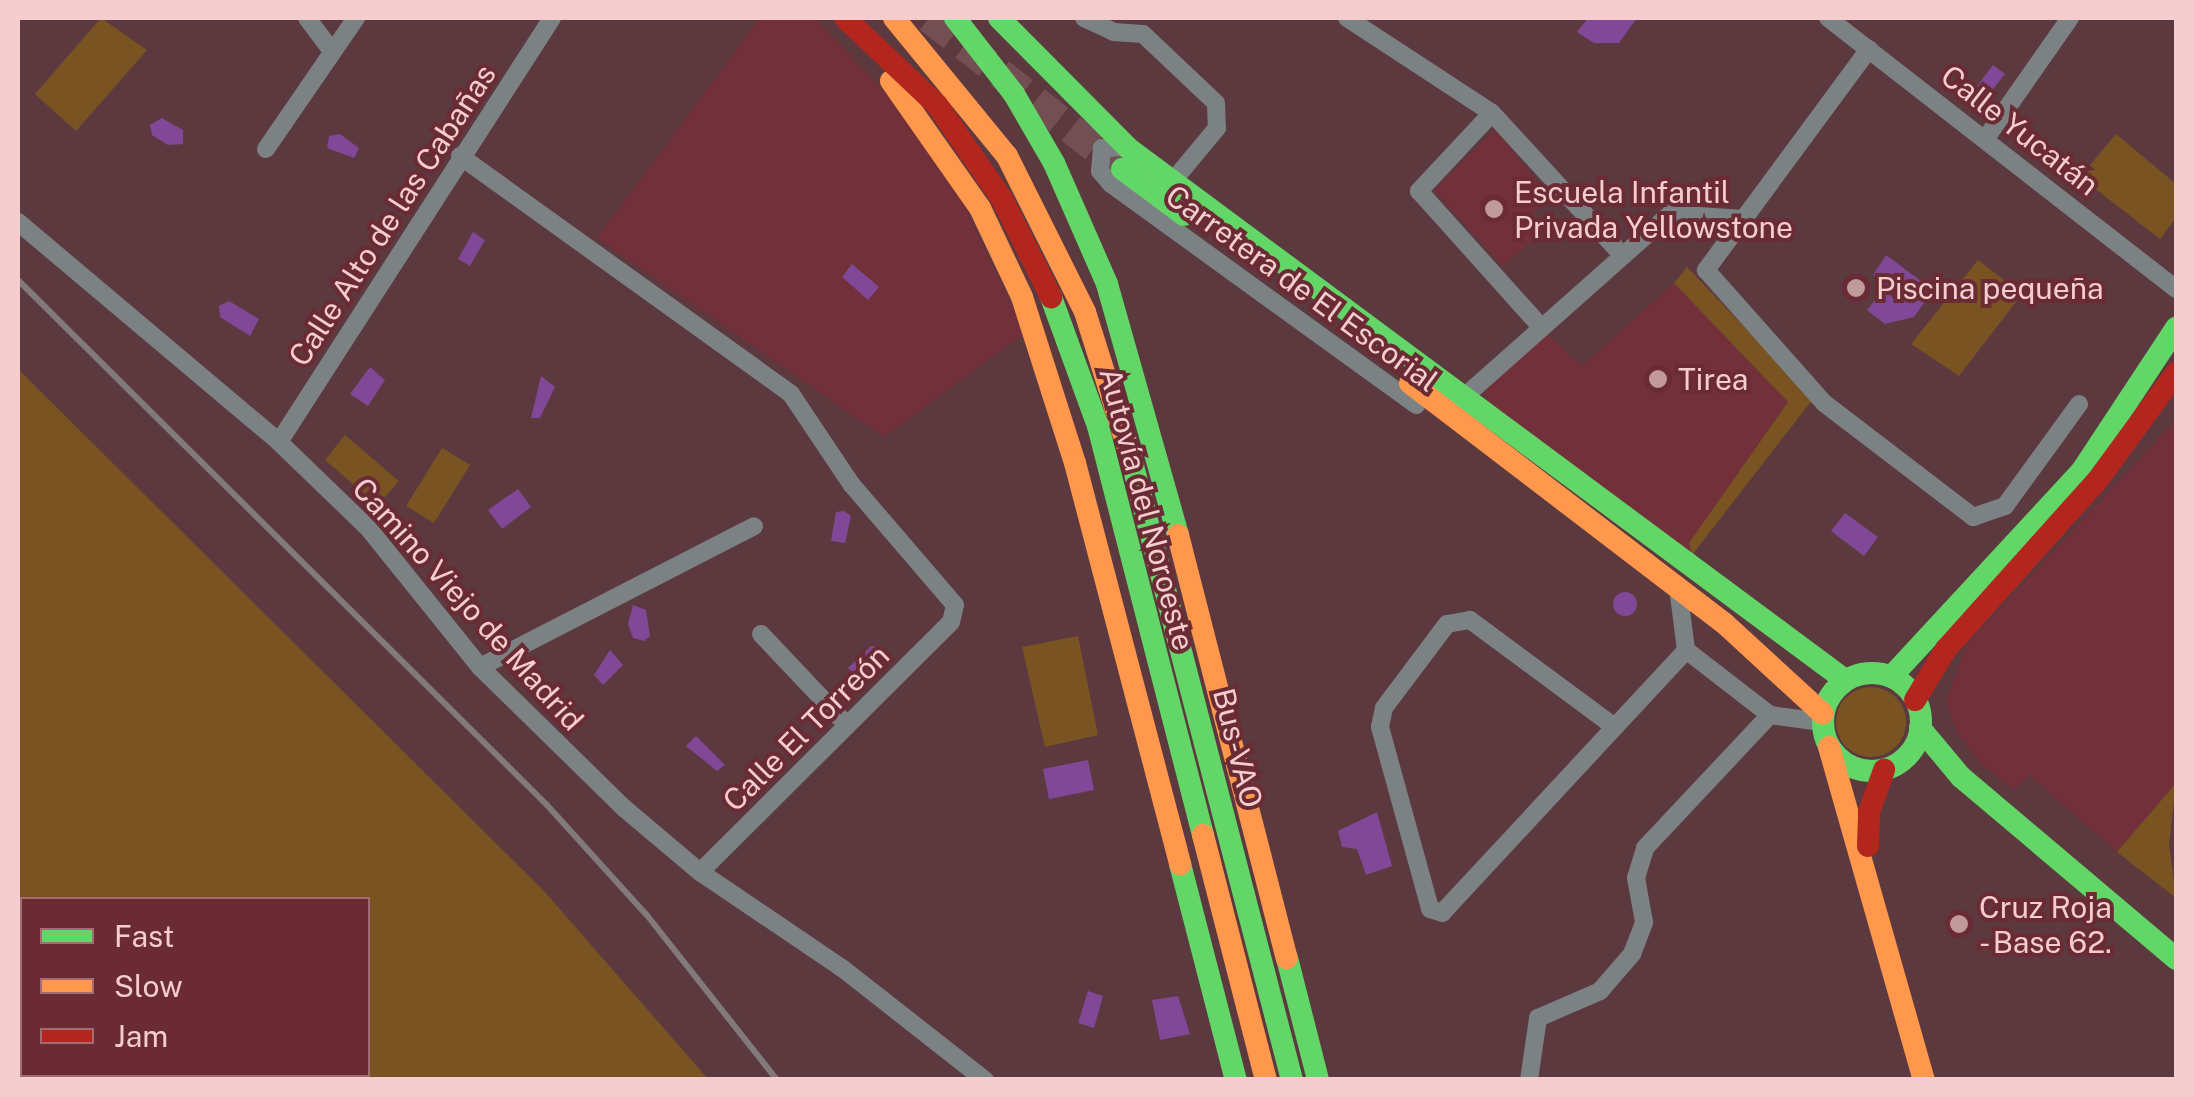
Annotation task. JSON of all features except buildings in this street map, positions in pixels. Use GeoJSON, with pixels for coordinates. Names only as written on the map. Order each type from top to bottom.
{"type":"FeatureCollection","features":[{"type":"Feature","properties":{"kind":"main road","name":"Autovía del Noroeste"},"geometry":{"type":"LineString","coordinates":[[845,18],[881,46],[971,151],[1050,296],[1098,426],[1266,1080]]}},
{"type":"Feature","properties":{"kind":"main road","name":"Bus-VAO"},"geometry":{"type":"LineString","coordinates":[[894,18],[944,72],[1007,156],[1085,312],[1141,488],[1292,1080]]}},
{"type":"Feature","properties":{"kind":"main road","name":"Autovía del Noroeste"},"geometry":{"type":"LineString","coordinates":[[955,18],[1014,94],[1054,163],[1107,284],[1175,520],[1318,1080]]}},
{"type":"Feature","properties":{"kind":"main road"},"geometry":{"type":"LineString","coordinates":[[980,18],[1056,127],[1134,306],[1338,1080]]}},
{"type":"Feature","properties":{"kind":"main road"},"geometry":{"type":"LineString","coordinates":[[1000,18],[1125,158],[1521,470],[1678,586],[1823,718],[1868,866],[1924,1080]]}},
{"type":"Feature","properties":{"kind":"main road"},"geometry":{"type":"LineString","coordinates":[[881,46],[884,72],[980,208],[1022,297],[1074,462],[1236,1080]]}},
{"type":"Feature","properties":{"kind":"main road"},"geometry":{"type":"LineString","coordinates":[[1125,158],[1173,181],[1845,680]]}},
{"type":"Feature","properties":{"kind":"main road"},"geometry":{"type":"LineString","coordinates":[[1891,677],[2081,472],[2176,328]]}},
{"type":"Feature","properties":{"kind":"main road"},"geometry":{"type":"LineString","coordinates":[[2176,373],[2097,482],[1946,649],[1916,700],[1920,728],[1961,777],[2176,959]]}},
{"type":"Feature","properties":{"kind":"main road"},"geometry":{"type":"LineString","coordinates":[[1427,396],[1562,472]]}},
{"type":"Feature","properties":{"kind":"main road"},"geometry":{"type":"LineString","coordinates":[[1823,718],[1845,680],[1876,673],[1891,677],[1916,700]]}},
{"type":"Feature","properties":{"kind":"main road"},"geometry":{"type":"LineString","coordinates":[[1868,866],[1868,812],[1884,770],[1906,757],[1920,728]]}},
{"type":"Feature","properties":{"kind":"main road"},"geometry":{"type":"LineString","coordinates":[[1830,747],[1847,764],[1884,770]]}},
{"type":"Feature","properties":{"kind":"main road"},"geometry":{"type":"LineString","coordinates":[[1200,946],[1219,1080]]}},
{"type":"Feature","properties":{"kind":"street"},"geometry":{"type":"LineString","coordinates":[[307,18],[332,52]]}},
{"type":"Feature","properties":{"kind":"street"},"geometry":{"type":"LineString","coordinates":[[266,149],[356,18]]}},
{"type":"Feature","properties":{"kind":"street","name":"Calle Alto de las Cabañas"},"geometry":{"type":"LineString","coordinates":[[278,442],[552,18]]}},
{"type":"Feature","properties":{"kind":"street"},"geometry":{"type":"LineString","coordinates":[[1084,18],[1114,32],[1143,34],[1216,103],[1219,118],[1173,181]]}},
{"type":"Feature","properties":{"kind":"street"},"geometry":{"type":"LineString","coordinates":[[1143,34],[1158,18]]}},
{"type":"Feature","properties":{"kind":"street"},"geometry":{"type":"LineString","coordinates":[[1347,18],[1492,114],[1622,255]]}},
{"type":"Feature","properties":{"kind":"street","name":"Calle Yucatán"},"geometry":{"type":"LineString","coordinates":[[1828,18],[2176,289]]}},
{"type":"Feature","properties":{"kind":"street"},"geometry":{"type":"LineString","coordinates":[[1986,138],[2070,18]]}},
{"type":"Feature","properties":{"kind":"street"},"geometry":{"type":"LineString","coordinates":[[1870,49],[1706,270],[1824,403],[1956,510],[1992,516],[2079,404]]}},
{"type":"Feature","properties":{"kind":"street"},"geometry":{"type":"LineString","coordinates":[[1492,114],[1419,191],[1540,326]]}},
{"type":"Feature","properties":{"kind":"street","name":"Carretera de El Escorial"},"geometry":{"type":"LineString","coordinates":[[1125,158],[1102,148],[1100,172],[1111,184],[1443,424],[1521,470]]}},
{"type":"Feature","properties":{"kind":"street","name":"Calle El Torreón"},"geometry":{"type":"LineString","coordinates":[[460,156],[792,394],[852,485],[952,599],[951,622],[700,872]]}},
{"type":"Feature","properties":{"kind":"street"},"geometry":{"type":"LineString","coordinates":[[1464,398],[1540,326],[1670,214],[1742,219]]}},
{"type":"Feature","properties":{"kind":"street","name":"Camino Viejo de Madrid"},"geometry":{"type":"LineString","coordinates":[[18,222],[278,442],[370,529],[480,667],[700,872],[842,968],[985,1080]]}},
{"type":"Feature","properties":{"kind":"street"},"geometry":{"type":"LineString","coordinates":[[480,667],[754,526]]}},
{"type":"Feature","properties":{"kind":"street"},"geometry":{"type":"LineString","coordinates":[[1678,586],[1686,650],[1770,715],[1823,718]]}},
{"type":"Feature","properties":{"kind":"street"},"geometry":{"type":"LineString","coordinates":[[1612,726],[1470,620],[1448,624],[1384,708],[1380,727],[1430,909],[1442,913],[1686,650]]}},
{"type":"Feature","properties":{"kind":"street"},"geometry":{"type":"LineString","coordinates":[[760,634],[847,725]]}},
{"type":"Feature","properties":{"kind":"street"},"geometry":{"type":"LineString","coordinates":[[1529,1080],[1538,1018],[1600,991],[1632,954],[1644,922],[1636,878],[1645,848],[1770,715]]}},
{"type":"Feature","properties":{"kind":"shaded area"},"geometry":{"type":"Polygon","coordinates":[[[101,18],[147,50],[76,131],[35,94],[101,18]]]}},
{"type":"Feature","properties":{"kind":"shaded area"},"geometry":{"type":"Polygon","coordinates":[[[760,18],[815,18],[898,106],[959,195],[1025,333],[884,437],[597,238],[760,18]]]}},
{"type":"Feature","properties":{"kind":"shaded area"},"geometry":{"type":"Polygon","coordinates":[[[1588,18],[1637,18],[1619,43],[1594,43],[1577,32],[1588,18]]]}},
{"type":"Feature","properties":{"kind":"shaded area"},"geometry":{"type":"Polygon","coordinates":[[[1993,65],[2005,74],[1985,99],[1974,90],[1993,65]]]}},
{"type":"Feature","properties":{"kind":"shaded area"},"geometry":{"type":"Polygon","coordinates":[[[162,118],[183,130],[183,144],[168,145],[152,135],[150,125],[162,118]]]}},
{"type":"Feature","properties":{"kind":"shaded area","name":"Escuela Infantil Privada Yellowstone"},"geometry":{"type":"Polygon","coordinates":[[[1495,129],[1550,197],[1523,221],[1536,237],[1503,266],[1434,190],[1495,129]]]}},
{"type":"Feature","properties":{"kind":"shaded area"},"geometry":{"type":"Polygon","coordinates":[[[340,134],[359,148],[354,158],[327,148],[329,136],[340,134]]]}},
{"type":"Feature","properties":{"kind":"shaded area"},"geometry":{"type":"Polygon","coordinates":[[[2116,134],[2176,184],[2176,218],[2160,239],[2080,177],[2116,134]]]}},
{"type":"Feature","properties":{"kind":"shaded area"},"geometry":{"type":"Polygon","coordinates":[[[473,232],[485,240],[470,266],[458,259],[473,232]]]}},
{"type":"Feature","properties":{"kind":"shaded area"},"geometry":{"type":"Polygon","coordinates":[[[1886,255],[1933,290],[1914,317],[1885,324],[1867,310],[1884,289],[1898,303],[1903,297],[1873,275],[1886,255]]]}},
{"type":"Feature","properties":{"kind":"shaded area"},"geometry":{"type":"Polygon","coordinates":[[[1978,260],[2022,294],[1959,376],[1911,344],[1978,260]]]}},
{"type":"Feature","properties":{"kind":"shaded area"},"geometry":{"type":"Polygon","coordinates":[[[852,264],[879,287],[868,300],[842,277],[852,264]]]}},
{"type":"Feature","properties":{"kind":"shaded area"},"geometry":{"type":"Polygon","coordinates":[[[1687,267],[1813,399],[1692,555],[1689,543],[1788,402],[1674,283],[1687,267]]]}},
{"type":"Feature","properties":{"kind":"shaded area","name":"Piscina pequeña"},"geometry":{"type":"Polygon","coordinates":[[[1856,276],[1865,280],[1869,289],[1865,298],[1856,302],[1847,298],[1843,289],[1847,280],[1856,276]]]}},
{"type":"Feature","properties":{"kind":"shaded area"},"geometry":{"type":"Polygon","coordinates":[[[1674,283],[1788,402],[1689,543],[1692,555],[1488,403],[1485,388],[1546,333],[1582,366],[1674,283]]]}},
{"type":"Feature","properties":{"kind":"shaded area"},"geometry":{"type":"Polygon","coordinates":[[[229,301],[259,319],[250,336],[220,317],[219,306],[229,301]]]}},
{"type":"Feature","properties":{"kind":"shaded area"},"geometry":{"type":"Polygon","coordinates":[[[370,367],[385,380],[368,406],[350,394],[370,367]]]}},
{"type":"Feature","properties":{"kind":"shaded area"},"geometry":{"type":"Polygon","coordinates":[[[18,369],[544,891],[708,1079],[18,1079],[18,369]]]}},
{"type":"Feature","properties":{"kind":"shaded area"},"geometry":{"type":"Polygon","coordinates":[[[541,376],[555,387],[540,418],[531,418],[541,376]]]}},
{"type":"Feature","properties":{"kind":"shaded area"},"geometry":{"type":"Polygon","coordinates":[[[2176,420],[2176,783],[2117,852],[2029,775],[2015,790],[1983,766],[1956,731],[1946,700],[1967,644],[2176,420]]]}},
{"type":"Feature","properties":{"kind":"shaded area"},"geometry":{"type":"Polygon","coordinates":[[[345,435],[399,481],[378,505],[325,460],[345,435]]]}},
{"type":"Feature","properties":{"kind":"shaded area"},"geometry":{"type":"Polygon","coordinates":[[[442,448],[470,465],[434,523],[406,506],[442,448]]]}},
{"type":"Feature","properties":{"kind":"shaded area"},"geometry":{"type":"Polygon","coordinates":[[[518,489],[531,507],[502,529],[488,510],[518,489]]]}},
{"type":"Feature","properties":{"kind":"shaded area"},"geometry":{"type":"Polygon","coordinates":[[[844,511],[851,516],[845,543],[831,541],[836,512],[844,511]]]}},
{"type":"Feature","properties":{"kind":"shaded area"},"geometry":{"type":"Polygon","coordinates":[[[1845,513],[1878,537],[1864,556],[1831,531],[1845,513]]]}},
{"type":"Feature","properties":{"kind":"shaded area"},"geometry":{"type":"Polygon","coordinates":[[[1625,592],[1637,604],[1625,616],[1613,604],[1625,592]]]}},
{"type":"Feature","properties":{"kind":"shaded area"},"geometry":{"type":"Polygon","coordinates":[[[633,605],[646,610],[650,636],[644,641],[633,638],[628,624],[633,605]]]}},
{"type":"Feature","properties":{"kind":"shaded area"},"geometry":{"type":"Polygon","coordinates":[[[1078,636],[1098,735],[1045,747],[1022,647],[1078,636]]]}},
{"type":"Feature","properties":{"kind":"shaded area"},"geometry":{"type":"Polygon","coordinates":[[[871,646],[879,647],[883,659],[860,680],[848,668],[871,646]]]}},
{"type":"Feature","properties":{"kind":"shaded area"},"geometry":{"type":"Polygon","coordinates":[[[610,650],[623,665],[603,685],[594,675],[610,650]]]}},
{"type":"Feature","properties":{"kind":"shaded area"},"geometry":{"type":"Polygon","coordinates":[[[1871,687],[1896,697],[1906,722],[1896,747],[1871,757],[1846,747],[1836,722],[1846,697],[1871,687]]]}},
{"type":"Feature","properties":{"kind":"shaded area"},"geometry":{"type":"Polygon","coordinates":[[[696,736],[725,765],[717,771],[686,746],[696,736]]]}},
{"type":"Feature","properties":{"kind":"shaded area"},"geometry":{"type":"Polygon","coordinates":[[[1088,760],[1094,790],[1049,799],[1043,769],[1088,760]]]}},
{"type":"Feature","properties":{"kind":"shaded area"},"geometry":{"type":"Polygon","coordinates":[[[2176,783],[2169,844],[2176,898],[2117,852],[2176,783]]]}},
{"type":"Feature","properties":{"kind":"shaded area"},"geometry":{"type":"Polygon","coordinates":[[[1377,812],[1392,866],[1366,875],[1357,849],[1342,847],[1338,831],[1377,812]]]}},
{"type":"Feature","properties":{"kind":"shaded area"},"geometry":{"type":"Polygon","coordinates":[[[1088,991],[1103,996],[1094,1028],[1078,1023],[1088,991]]]}},
{"type":"Feature","properties":{"kind":"shaded area"},"geometry":{"type":"Polygon","coordinates":[[[1178,996],[1190,1034],[1160,1040],[1152,1000],[1178,996]]]}},
{"type":"Feature","properties":{"kind":"tunnel"},"geometry":{"type":"LineString","coordinates":[[929,18],[1122,169]]}},
{"type":"Feature","properties":{"kind":"railway"},"geometry":{"type":"LineString","coordinates":[[18,280],[547,805],[646,914],[777,1080]]}},
{"type":"Feature","properties":{"kind":"traffic: fast"},"geometry":{"type":"LineString","coordinates":[[955,18],[1014,94],[1054,163],[1107,284],[1178,535]]}},
{"type":"Feature","properties":{"kind":"traffic: fast"},"geometry":{"type":"LineString","coordinates":[[999,18],[1128,148],[1845,680]]}},
{"type":"Feature","properties":{"kind":"traffic: fast"},"geometry":{"type":"LineString","coordinates":[[1122,169],[1184,215]]}},
{"type":"Feature","properties":{"kind":"traffic: fast"},"geometry":{"type":"LineString","coordinates":[[1051,297],[1098,426],[1203,835]]}},
{"type":"Feature","properties":{"kind":"traffic: fast"},"geometry":{"type":"LineString","coordinates":[[1891,677],[2081,472],[2176,328]]}},
{"type":"Feature","properties":{"kind":"traffic: fast"},"geometry":{"type":"LineString","coordinates":[[1131,458],[1292,1080]]}},
{"type":"Feature","properties":{"kind":"traffic: fast"},"geometry":{"type":"LineString","coordinates":[[1872,673],[1899,681],[1913,695],[1921,722],[1913,749],[1899,763],[1872,771],[1845,763],[1831,749],[1823,722],[1831,695],[1845,681],[1872,673]]}},
{"type":"Feature","properties":{"kind":"traffic: fast"},"geometry":{"type":"LineString","coordinates":[[1920,728],[1961,777],[2176,959]]}},
{"type":"Feature","properties":{"kind":"traffic: fast"},"geometry":{"type":"LineString","coordinates":[[1180,864],[1236,1080]]}},
{"type":"Feature","properties":{"kind":"traffic: fast"},"geometry":{"type":"LineString","coordinates":[[1287,958],[1318,1080]]}},
{"type":"Feature","properties":{"kind":"traffic: slow"},"geometry":{"type":"LineString","coordinates":[[894,18],[1007,156],[1085,312],[1131,458]]}},
{"type":"Feature","properties":{"kind":"traffic: slow"},"geometry":{"type":"LineString","coordinates":[[891,81],[980,208],[1022,297],[1075,463],[1180,864]]}},
{"type":"Feature","properties":{"kind":"traffic: slow"},"geometry":{"type":"LineString","coordinates":[[1410,383],[1724,623],[1823,714]]}},
{"type":"Feature","properties":{"kind":"traffic: slow"},"geometry":{"type":"LineString","coordinates":[[1178,535],[1287,958]]}},
{"type":"Feature","properties":{"kind":"traffic: slow"},"geometry":{"type":"LineString","coordinates":[[1829,747],[1924,1080]]}},
{"type":"Feature","properties":{"kind":"traffic: slow"},"geometry":{"type":"LineString","coordinates":[[1203,835],[1266,1080]]}},
{"type":"Feature","properties":{"kind":"traffic: jam"},"geometry":{"type":"LineString","coordinates":[[845,18],[937,105],[1002,199],[1051,297]]}},
{"type":"Feature","properties":{"kind":"traffic: jam"},"geometry":{"type":"LineString","coordinates":[[1915,700],[1946,649],[2097,481],[2176,373]]}},
{"type":"Feature","properties":{"kind":"traffic: jam"},"geometry":{"type":"LineString","coordinates":[[1868,846],[1869,812],[1884,770]]}},
{"type":"Feature","properties":{"kind":"place","name":"Escuela Infantil Privada Yellowstone"},"geometry":{"type":"Point","coordinates":[1494,209]}},
{"type":"Feature","properties":{"kind":"place","name":"Piscina pequeña"},"geometry":{"type":"Point","coordinates":[1856,288]}},
{"type":"Feature","properties":{"kind":"place","name":"Tirea"},"geometry":{"type":"Point","coordinates":[1658,379]}},
{"type":"Feature","properties":{"kind":"place","name":"Cruz Roja - Base 62."},"geometry":{"type":"Point","coordinates":[1959,924]}}]}
